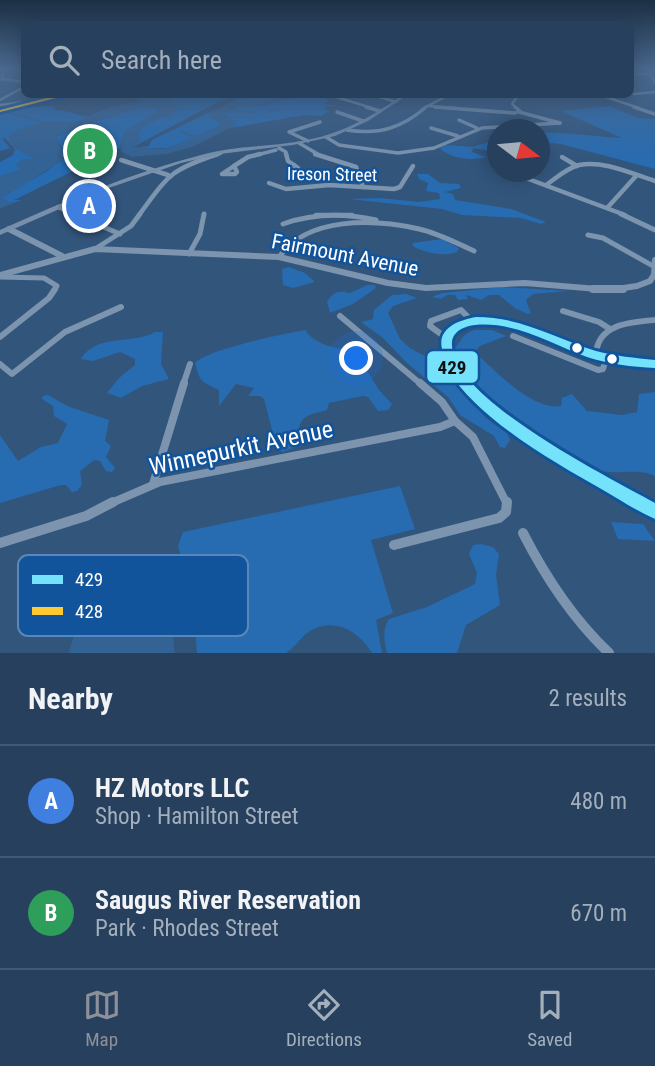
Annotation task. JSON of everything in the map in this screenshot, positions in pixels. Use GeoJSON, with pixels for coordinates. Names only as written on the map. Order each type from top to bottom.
{"type":"FeatureCollection","features":[{"type":"Feature","properties":{"kind":"main road"},"geometry":{"type":"LineString","coordinates":[[0,111],[46,100]]}},
{"type":"Feature","properties":{"kind":"main road"},"geometry":{"type":"LineString","coordinates":[[0,233],[58,207],[156,171],[230,150],[278,148],[326,137],[347,130],[396,102]]}},
{"type":"Feature","properties":{"kind":"street"},"geometry":{"type":"LineString","coordinates":[[0,102],[26,100]]}},
{"type":"Feature","properties":{"kind":"street"},"geometry":{"type":"LineString","coordinates":[[346,100],[380,111]]}},
{"type":"Feature","properties":{"kind":"street"},"geometry":{"type":"LineString","coordinates":[[391,100],[396,102]]}},
{"type":"Feature","properties":{"kind":"street"},"geometry":{"type":"LineString","coordinates":[[347,130],[389,130],[411,120],[438,100]]}},
{"type":"Feature","properties":{"kind":"street"},"geometry":{"type":"LineString","coordinates":[[514,100],[512,104],[519,112]]}},
{"type":"Feature","properties":{"kind":"street"},"geometry":{"type":"LineString","coordinates":[[616,100],[655,114]]}},
{"type":"Feature","properties":{"kind":"street"},"geometry":{"type":"LineString","coordinates":[[326,137],[339,145],[398,153],[434,148],[479,128],[560,123],[519,112],[502,114],[427,106]]}},
{"type":"Feature","properties":{"kind":"street"},"geometry":{"type":"LineString","coordinates":[[337,112],[363,121]]}},
{"type":"Feature","properties":{"kind":"street"},"geometry":{"type":"LineString","coordinates":[[459,120],[479,128]]}},
{"type":"Feature","properties":{"kind":"street"},"geometry":{"type":"LineString","coordinates":[[308,141],[289,132],[320,122]]}},
{"type":"Feature","properties":{"kind":"street"},"geometry":{"type":"LineString","coordinates":[[431,128],[458,136]]}},
{"type":"Feature","properties":{"kind":"street"},"geometry":{"type":"LineString","coordinates":[[299,143],[315,154],[356,167],[363,187]]}},
{"type":"Feature","properties":{"kind":"street"},"geometry":{"type":"LineString","coordinates":[[234,166],[250,156],[278,148],[286,152],[287,160],[294,165]]}},
{"type":"Feature","properties":{"kind":"street"},"geometry":{"type":"LineString","coordinates":[[93,249],[120,234],[135,221],[168,176],[190,163],[230,150]]}},
{"type":"Feature","properties":{"kind":"street"},"geometry":{"type":"LineString","coordinates":[[562,157],[578,166],[599,166],[655,181]]}},
{"type":"Feature","properties":{"kind":"street"},"geometry":{"type":"LineString","coordinates":[[121,160],[168,176]]}},
{"type":"Feature","properties":{"kind":"street","name":"Ireson Street"},"geometry":{"type":"LineString","coordinates":[[269,183],[286,189],[329,185],[396,188],[400,187],[413,166]]}},
{"type":"Feature","properties":{"kind":"street"},"geometry":{"type":"LineString","coordinates":[[546,185],[578,166]]}},
{"type":"Feature","properties":{"kind":"street"},"geometry":{"type":"LineString","coordinates":[[608,207],[636,176]]}},
{"type":"Feature","properties":{"kind":"street"},"geometry":{"type":"LineString","coordinates":[[538,182],[608,207],[655,230]]}},
{"type":"Feature","properties":{"kind":"street"},"geometry":{"type":"LineString","coordinates":[[58,207],[120,234]]}},
{"type":"Feature","properties":{"kind":"street"},"geometry":{"type":"LineString","coordinates":[[189,254],[200,233],[204,214]]}},
{"type":"Feature","properties":{"kind":"street"},"geometry":{"type":"LineString","coordinates":[[284,224],[303,216],[371,218],[434,233],[474,251]]}},
{"type":"Feature","properties":{"kind":"street"},"geometry":{"type":"LineString","coordinates":[[279,257],[289,241],[316,230],[346,224],[391,224]]}},
{"type":"Feature","properties":{"kind":"street"},"geometry":{"type":"LineString","coordinates":[[9,229],[62,257]]}},
{"type":"Feature","properties":{"kind":"street"},"geometry":{"type":"LineString","coordinates":[[588,235],[603,238],[654,267],[655,260]]}},
{"type":"Feature","properties":{"kind":"street","name":"Fairmount Avenue"},"geometry":{"type":"LineString","coordinates":[[0,276],[93,249],[279,257],[307,262],[357,277],[429,288],[513,282],[622,289],[650,281],[654,267]]}},
{"type":"Feature","properties":{"kind":"street"},"geometry":{"type":"LineString","coordinates":[[0,276],[44,278],[57,286],[47,300],[0,337]]}},
{"type":"Feature","properties":{"kind":"street"},"geometry":{"type":"LineString","coordinates":[[0,364],[12,374],[65,332],[121,307]]}},
{"type":"Feature","properties":{"kind":"street"},"geometry":{"type":"LineString","coordinates":[[445,337],[430,326],[439,316],[461,310],[473,321]]}},
{"type":"Feature","properties":{"kind":"street"},"geometry":{"type":"LineString","coordinates":[[564,311],[599,322],[610,329]]}},
{"type":"Feature","properties":{"kind":"street"},"geometry":{"type":"LineString","coordinates":[[340,316],[442,402],[455,421],[474,437],[507,505],[502,516],[394,545]]}},
{"type":"Feature","properties":{"kind":"street"},"geometry":{"type":"LineString","coordinates":[[596,355],[596,343],[610,329],[655,320]]}},
{"type":"Feature","properties":{"kind":"street"},"geometry":{"type":"LineString","coordinates":[[655,364],[606,359],[509,324],[473,321],[456,326],[445,337],[443,351],[452,369],[498,415],[561,459],[655,512]]}},
{"type":"Feature","properties":{"kind":"street"},"geometry":{"type":"LineString","coordinates":[[513,336],[600,370],[603,369],[606,359]]}},
{"type":"Feature","properties":{"kind":"street"},"geometry":{"type":"LineString","coordinates":[[541,347],[545,336]]}},
{"type":"Feature","properties":{"kind":"street"},"geometry":{"type":"LineString","coordinates":[[153,484],[190,364]]}},
{"type":"Feature","properties":{"kind":"street","name":"Winnepurkit Avenue"},"geometry":{"type":"LineString","coordinates":[[0,543],[86,516],[153,484],[440,427],[455,421]]}},
{"type":"Feature","properties":{"kind":"street"},"geometry":{"type":"LineString","coordinates":[[523,533],[562,602],[609,653]]}},
{"type":"Feature","properties":{"kind":"shaded area"},"geometry":{"type":"Polygon","coordinates":[[[143,100],[169,100],[176,105],[195,101],[177,106],[171,115],[143,127],[139,138],[142,139],[133,147],[164,149],[193,138],[180,132],[182,131],[196,136],[220,126],[221,122],[208,115],[230,103],[285,100],[229,109],[262,114],[223,112],[234,120],[236,125],[192,147],[166,154],[132,157],[121,151],[124,132],[157,112],[157,108],[138,108],[56,136],[67,158],[2,198],[9,202],[22,200],[0,208],[0,176],[21,169],[15,165],[22,159],[33,159],[9,144],[10,134],[41,121],[76,122],[109,107],[143,100]]]}},
{"type":"Feature","properties":{"kind":"shaded area"},"geometry":{"type":"Polygon","coordinates":[[[160,100],[222,100],[133,147],[140,128],[169,113],[160,100]]]}},
{"type":"Feature","properties":{"kind":"shaded area"},"geometry":{"type":"Polygon","coordinates":[[[234,100],[272,100],[217,109],[209,115],[225,126],[169,148],[137,148],[149,146],[152,140],[234,100]]]}},
{"type":"Feature","properties":{"kind":"shaded area"},"geometry":{"type":"Polygon","coordinates":[[[328,100],[324,104],[339,106],[326,106],[324,108],[329,111],[321,116],[304,115],[231,128],[219,114],[237,107],[271,102],[328,100]]]}},
{"type":"Feature","properties":{"kind":"shaded area"},"geometry":{"type":"Polygon","coordinates":[[[161,104],[161,111],[124,132],[120,148],[14,200],[22,200],[0,208],[0,193],[44,173],[66,155],[56,136],[133,107],[161,104]]]}},
{"type":"Feature","properties":{"kind":"shaded area"},"geometry":{"type":"Polygon","coordinates":[[[610,106],[638,118],[655,119],[655,169],[550,143],[550,133],[622,138],[561,111],[610,106]]]}},
{"type":"Feature","properties":{"kind":"shaded area"},"geometry":{"type":"Polygon","coordinates":[[[56,107],[54,110],[93,116],[50,132],[50,158],[0,183],[0,162],[13,155],[15,149],[4,137],[3,140],[10,148],[0,151],[0,113],[56,107]]]}},
{"type":"Feature","properties":{"kind":"shaded area"},"geometry":{"type":"Polygon","coordinates":[[[278,107],[282,108],[265,114],[262,114],[278,107]]]}},
{"type":"Feature","properties":{"kind":"shaded area"},"geometry":{"type":"Polygon","coordinates":[[[487,142],[487,152],[473,148],[472,152],[486,157],[462,158],[450,155],[440,148],[446,145],[473,147],[487,142]]]}},
{"type":"Feature","properties":{"kind":"shaded area"},"geometry":{"type":"Polygon","coordinates":[[[417,174],[428,174],[440,183],[459,184],[461,188],[445,192],[453,194],[455,200],[511,209],[546,222],[541,224],[521,218],[462,215],[442,209],[349,199],[380,198],[419,202],[440,199],[439,193],[426,191],[428,183],[419,179],[417,174]]]}},
{"type":"Feature","properties":{"kind":"shaded area"},"geometry":{"type":"Polygon","coordinates":[[[442,239],[459,248],[457,252],[429,253],[414,247],[412,243],[442,239]]]}},
{"type":"Feature","properties":{"kind":"shaded area"},"geometry":{"type":"Polygon","coordinates":[[[289,267],[305,273],[315,282],[293,288],[283,285],[282,269],[289,267]]]}},
{"type":"Feature","properties":{"kind":"shaded area"},"geometry":{"type":"Polygon","coordinates":[[[367,285],[375,285],[376,288],[353,304],[330,313],[327,301],[335,293],[350,293],[367,285]]]}},
{"type":"Feature","properties":{"kind":"shaded area"},"geometry":{"type":"Polygon","coordinates":[[[502,287],[569,291],[533,294],[526,300],[531,313],[527,314],[499,295],[489,295],[481,300],[466,295],[468,299],[458,300],[455,295],[447,295],[441,299],[432,297],[442,293],[502,287]]]}},
{"type":"Feature","properties":{"kind":"shaded area"},"geometry":{"type":"Polygon","coordinates":[[[406,294],[417,298],[393,306],[388,313],[400,339],[410,348],[438,363],[486,418],[507,433],[510,440],[505,448],[500,447],[494,436],[460,415],[448,397],[408,364],[383,338],[361,322],[373,319],[374,310],[392,295],[406,294]]]}},
{"type":"Feature","properties":{"kind":"shaded area"},"geometry":{"type":"Polygon","coordinates":[[[306,330],[312,338],[332,347],[350,349],[367,346],[368,360],[364,366],[379,390],[392,404],[388,410],[378,411],[368,397],[363,396],[329,403],[327,410],[310,415],[301,422],[299,427],[305,441],[303,445],[282,452],[277,449],[264,399],[260,396],[248,396],[254,388],[236,384],[219,406],[219,390],[202,380],[195,363],[229,348],[306,330]]]}},
{"type":"Feature","properties":{"kind":"shaded area"},"geometry":{"type":"Polygon","coordinates":[[[474,330],[492,330],[506,336],[480,346],[475,352],[515,388],[538,402],[561,406],[562,398],[572,394],[587,411],[622,415],[637,412],[639,394],[655,392],[655,476],[640,472],[601,471],[585,464],[483,394],[460,372],[454,361],[455,348],[465,335],[474,330]]]}},
{"type":"Feature","properties":{"kind":"shaded area"},"geometry":{"type":"Polygon","coordinates":[[[163,332],[161,364],[169,379],[142,386],[121,398],[107,393],[119,378],[135,365],[135,359],[120,352],[93,361],[81,359],[88,351],[105,342],[146,336],[163,332]]]}},
{"type":"Feature","properties":{"kind":"shaded area"},"geometry":{"type":"Polygon","coordinates":[[[48,395],[67,406],[109,420],[105,441],[111,446],[106,457],[115,468],[112,472],[106,471],[100,461],[94,460],[80,471],[82,485],[77,491],[72,492],[66,485],[61,485],[0,503],[0,435],[18,461],[41,447],[58,443],[67,424],[54,416],[53,406],[42,399],[48,395]]]}},
{"type":"Feature","properties":{"kind":"shaded area"},"geometry":{"type":"Polygon","coordinates":[[[400,486],[415,529],[371,540],[393,613],[376,620],[382,653],[372,653],[352,632],[325,626],[306,634],[286,653],[197,653],[196,636],[248,636],[248,555],[180,555],[178,546],[183,532],[400,486]]]}},
{"type":"Feature","properties":{"kind":"shaded area"},"geometry":{"type":"Polygon","coordinates":[[[611,522],[643,524],[655,541],[618,539],[611,522]]]}},
{"type":"Feature","properties":{"kind":"shaded area"},"geometry":{"type":"Polygon","coordinates":[[[473,545],[493,547],[499,554],[496,575],[500,605],[466,625],[457,653],[387,653],[384,631],[389,619],[427,607],[475,584],[477,573],[469,554],[473,545]]]}},
{"type":"Feature","properties":{"kind":"shaded area"},"geometry":{"type":"Polygon","coordinates":[[[173,636],[175,653],[69,653],[74,638],[173,636]]]}},
{"type":"Feature","properties":{"kind":"waterway"},"geometry":{"type":"LineString","coordinates":[[10,113],[40,121]]}},
{"type":"Feature","properties":{"kind":"transit line","name":"428"},"geometry":{"type":"LineString","coordinates":[[0,111],[43,100]]}},
{"type":"Feature","properties":{"kind":"transit line","name":"429"},"geometry":{"type":"LineString","coordinates":[[655,364],[592,354],[521,327],[491,321],[460,325],[449,334],[446,344],[451,366],[470,390],[498,414],[568,462],[655,511]]}},
{"type":"Feature","properties":{"kind":"place","name":"Saugus River Reservation"},"geometry":{"type":"Point","coordinates":[90,151]}},
{"type":"Feature","properties":{"kind":"place","name":"HZ Motors LLC"},"geometry":{"type":"Point","coordinates":[89,206]}}]}
